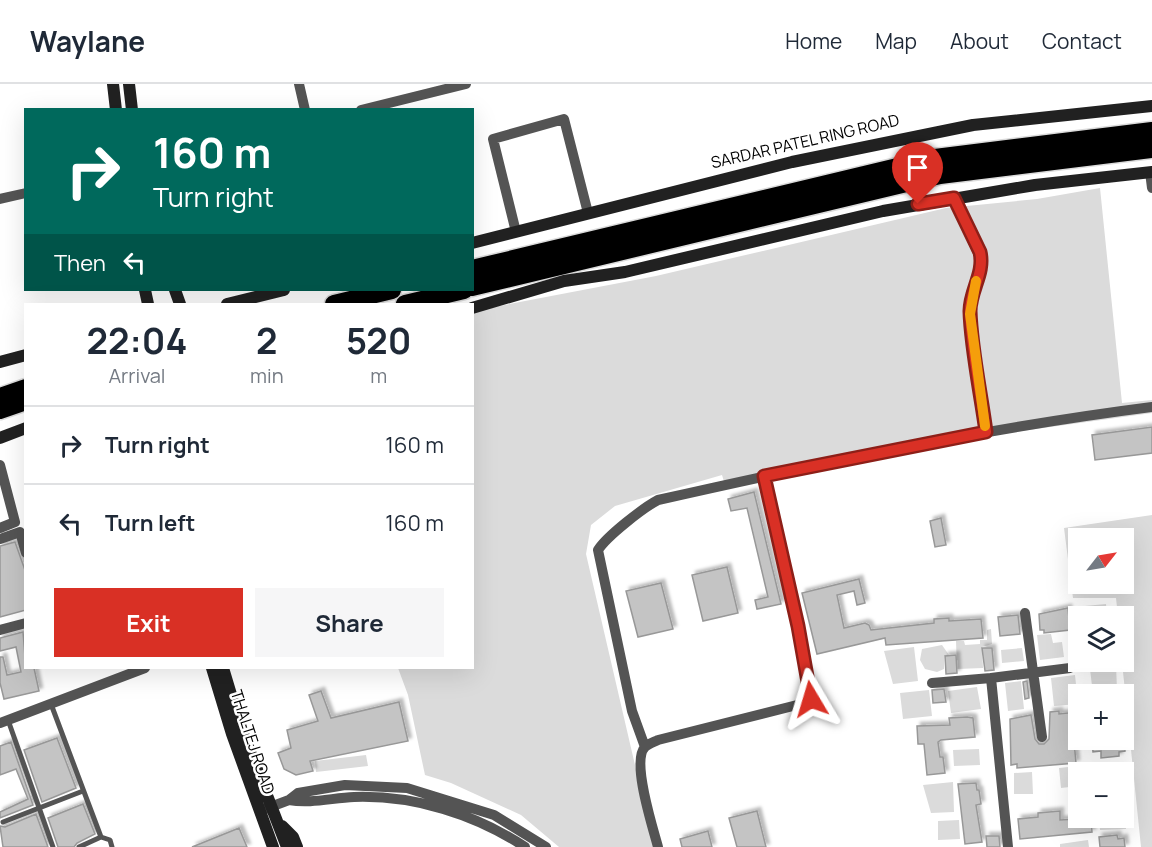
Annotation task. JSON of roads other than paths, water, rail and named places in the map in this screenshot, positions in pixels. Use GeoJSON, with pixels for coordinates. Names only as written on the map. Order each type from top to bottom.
{"type":"FeatureCollection","features":[{"type":"Feature","properties":{"kind":"highway"},"geometry":{"type":"LineString","coordinates":[[474,269],[935,158],[1152,131]]}},
{"type":"Feature","properties":{"kind":"highway"},"geometry":{"type":"LineString","coordinates":[[474,287],[940,175],[1152,149]]}},
{"type":"Feature","properties":{"kind":"highway"},"geometry":{"type":"LineString","coordinates":[[338,303],[388,291]]}},
{"type":"Feature","properties":{"kind":"highway"},"geometry":{"type":"LineString","coordinates":[[409,303],[460,291]]}},
{"type":"Feature","properties":{"kind":"highway"},"geometry":{"type":"LineString","coordinates":[[0,397],[24,389]]}},
{"type":"Feature","properties":{"kind":"highway"},"geometry":{"type":"LineString","coordinates":[[0,410],[24,402]]}},
{"type":"Feature","properties":{"kind":"street"},"geometry":{"type":"LineString","coordinates":[[113,84],[116,108]]}},
{"type":"Feature","properties":{"kind":"street"},"geometry":{"type":"LineString","coordinates":[[129,84],[132,108]]}},
{"type":"Feature","properties":{"kind":"street"},"geometry":{"type":"LineString","coordinates":[[299,84],[305,108]]}},
{"type":"Feature","properties":{"kind":"street"},"geometry":{"type":"LineString","coordinates":[[369,108],[465,84]]}},
{"type":"Feature","properties":{"kind":"street","name":"SARDAR PATEL RING ROAD"},"geometry":{"type":"LineString","coordinates":[[474,242],[792,162],[973,124],[1152,106]]}},
{"type":"Feature","properties":{"kind":"street"},"geometry":{"type":"LineString","coordinates":[[516,232],[493,139],[564,119],[588,213]]}},
{"type":"Feature","properties":{"kind":"street"},"geometry":{"type":"LineString","coordinates":[[474,307],[564,281],[625,273],[883,211],[954,198],[1035,185],[1151,172],[1152,188]]}},
{"type":"Feature","properties":{"kind":"street"},"geometry":{"type":"LineString","coordinates":[[0,199],[24,193]]}},
{"type":"Feature","properties":{"kind":"street"},"geometry":{"type":"LineString","coordinates":[[954,198],[982,262],[972,291],[970,314],[986,432]]}},
{"type":"Feature","properties":{"kind":"street"},"geometry":{"type":"LineString","coordinates":[[231,303],[280,291]]}},
{"type":"Feature","properties":{"kind":"street"},"geometry":{"type":"LineString","coordinates":[[0,362],[24,356]]}},
{"type":"Feature","properties":{"kind":"street"},"geometry":{"type":"LineString","coordinates":[[645,747],[632,711],[598,550],[612,535],[658,500],[764,476],[986,432],[1152,407]]}},
{"type":"Feature","properties":{"kind":"street"},"geometry":{"type":"LineString","coordinates":[[0,438],[24,429]]}},
{"type":"Feature","properties":{"kind":"street"},"geometry":{"type":"LineString","coordinates":[[0,465],[15,522],[0,528]]}},
{"type":"Feature","properties":{"kind":"street"},"geometry":{"type":"LineString","coordinates":[[658,847],[648,814],[640,759],[645,747],[658,740],[801,704],[811,699],[798,626],[764,476]]}},
{"type":"Feature","properties":{"kind":"street"},"geometry":{"type":"LineString","coordinates":[[0,539],[20,532],[24,546]]}},
{"type":"Feature","properties":{"kind":"street"},"geometry":{"type":"LineString","coordinates":[[1025,612],[1042,737]]}},
{"type":"Feature","properties":{"kind":"street"},"geometry":{"type":"LineString","coordinates":[[0,630],[24,624]]}},
{"type":"Feature","properties":{"kind":"street"},"geometry":{"type":"LineString","coordinates":[[932,683],[1068,668]]}},
{"type":"Feature","properties":{"kind":"street"},"geometry":{"type":"LineString","coordinates":[[4,722],[141,669]]}},
{"type":"Feature","properties":{"kind":"street","name":"THALTEJ ROAD"},"geometry":{"type":"LineString","coordinates":[[212,669],[258,812],[273,847]]}},
{"type":"Feature","properties":{"kind":"street"},"geometry":{"type":"LineString","coordinates":[[223,669],[242,731],[287,847]]}},
{"type":"Feature","properties":{"kind":"street"},"geometry":{"type":"LineString","coordinates":[[991,678],[1008,847]]}},
{"type":"Feature","properties":{"kind":"street"},"geometry":{"type":"LineString","coordinates":[[289,801],[298,793],[345,786],[407,788],[494,815],[546,847]]}},
{"type":"Feature","properties":{"kind":"street"},"geometry":{"type":"LineString","coordinates":[[258,812],[289,801],[354,797],[409,800],[437,806],[486,825],[525,847]]}},
{"type":"Feature","properties":{"kind":"street"},"geometry":{"type":"LineString","coordinates":[[277,821],[293,837],[297,847]]}},
{"type":"Feature","properties":{"kind":"street"},"geometry":{"type":"LineString","coordinates":[[264,826],[266,847]]}},
{"type":"Feature","properties":{"kind":"lane"},"geometry":{"type":"LineString","coordinates":[[51,704],[101,837]]}},
{"type":"Feature","properties":{"kind":"lane"},"geometry":{"type":"LineString","coordinates":[[4,722],[53,847]]}},
{"type":"Feature","properties":{"kind":"lane"},"geometry":{"type":"LineString","coordinates":[[3,822],[83,791]]}},
{"type":"Feature","properties":{"kind":"lane"},"geometry":{"type":"LineString","coordinates":[[79,847],[101,837],[110,840],[112,847]]}}]}
